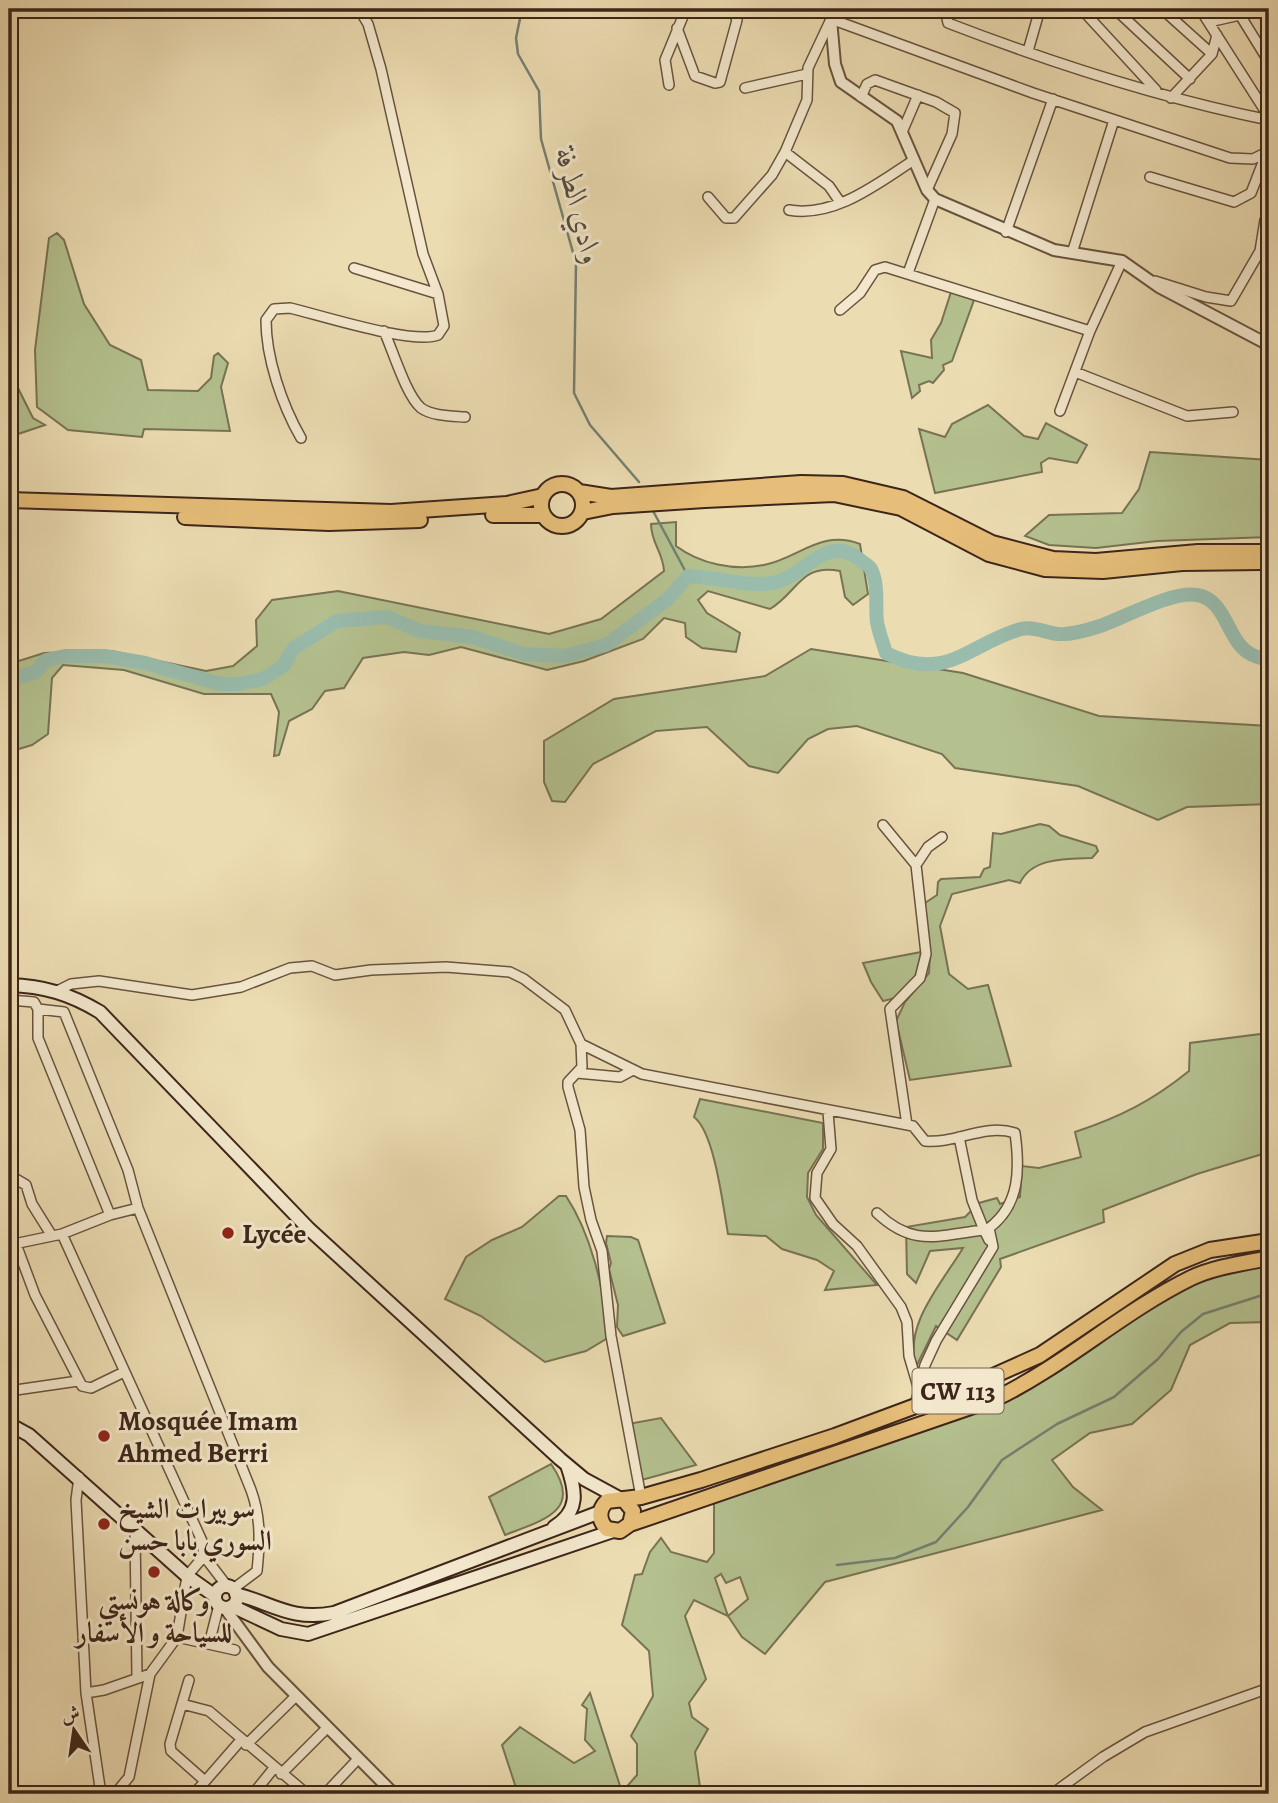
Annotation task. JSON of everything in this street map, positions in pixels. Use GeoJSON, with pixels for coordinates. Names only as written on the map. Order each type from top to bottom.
{"type":"FeatureCollection","features":[{"type":"Feature","properties":{"kind":"highway"},"geometry":{"type":"LineString","coordinates":[[9,500],[391,512],[507,504],[543,496],[552,486],[562,484],[579,492],[611,497],[801,483],[843,484],[902,498],[992,542],[1053,559],[1085,561],[1207,552],[1269,552]]}},
{"type":"Feature","properties":{"kind":"highway"},"geometry":{"type":"LineString","coordinates":[[579,492],[583,499],[583,512]]}},
{"type":"Feature","properties":{"kind":"highway"},"geometry":{"type":"LineString","coordinates":[[9,509],[329,523],[522,513],[543,515],[554,525],[564,527],[573,524],[583,512],[605,507],[834,494],[901,508],[989,554],[1045,569],[1103,571],[1201,562],[1269,562]]}},
{"type":"Feature","properties":{"kind":"highway"},"geometry":{"type":"LineString","coordinates":[[543,496],[543,515]]}},
{"type":"Feature","properties":{"kind":"highway","name":"CW 113"},"geometry":{"type":"LineString","coordinates":[[622,1500],[641,1497],[835,1436],[917,1399],[1029,1361],[1175,1265],[1210,1250],[1269,1241]]}},
{"type":"Feature","properties":{"kind":"highway"},"geometry":{"type":"LineString","coordinates":[[630,1524],[633,1511],[622,1500],[613,1499],[601,1509],[603,1524],[613,1531],[626,1528],[630,1524],[997,1398],[1027,1384],[1164,1293],[1194,1277],[1269,1258]]}},
{"type":"Feature","properties":{"kind":"main road"},"geometry":{"type":"LineString","coordinates":[[9,985],[57,991],[75,997],[121,1031],[193,1112],[309,1229],[567,1465],[584,1479],[622,1500]]}},
{"type":"Feature","properties":{"kind":"main road"},"geometry":{"type":"LineString","coordinates":[[9,1424],[29,1434],[187,1576],[281,1629],[308,1634],[613,1531]]}},
{"type":"Feature","properties":{"kind":"main road"},"geometry":{"type":"LineString","coordinates":[[533,1540],[565,1520],[575,1505],[575,1488],[567,1465]]}},
{"type":"Feature","properties":{"kind":"main road"},"geometry":{"type":"LineString","coordinates":[[226,1596],[310,1617],[334,1613],[533,1540],[601,1509],[584,1479]]}},
{"type":"Feature","properties":{"kind":"street"},"geometry":{"type":"LineString","coordinates":[[301,438],[289,418],[271,358],[266,329],[269,313],[279,307],[290,308],[384,331],[428,337],[438,335],[444,326],[438,294],[423,254],[381,69],[368,24],[359,9]]}},
{"type":"Feature","properties":{"kind":"street"},"geometry":{"type":"LineString","coordinates":[[669,85],[665,60],[686,9]]}},
{"type":"Feature","properties":{"kind":"street"},"geometry":{"type":"LineString","coordinates":[[677,28],[695,76],[720,82],[737,20],[732,9]]}},
{"type":"Feature","properties":{"kind":"street"},"geometry":{"type":"LineString","coordinates":[[945,9],[948,23],[1028,51],[1171,98],[1269,118]]}},
{"type":"Feature","properties":{"kind":"street"},"geometry":{"type":"LineString","coordinates":[[1028,51],[1040,9]]}},
{"type":"Feature","properties":{"kind":"street"},"geometry":{"type":"LineString","coordinates":[[1069,9],[1087,11],[1157,92]]}},
{"type":"Feature","properties":{"kind":"street"},"geometry":{"type":"LineString","coordinates":[[1115,9],[1190,79]]}},
{"type":"Feature","properties":{"kind":"street"},"geometry":{"type":"LineString","coordinates":[[1162,9],[1212,54]]}},
{"type":"Feature","properties":{"kind":"street"},"geometry":{"type":"LineString","coordinates":[[1200,9],[1269,118]]}},
{"type":"Feature","properties":{"kind":"street"},"geometry":{"type":"LineString","coordinates":[[1209,22],[1241,12],[1269,62]]}},
{"type":"Feature","properties":{"kind":"street"},"geometry":{"type":"LineString","coordinates":[[708,197],[726,218],[734,218],[772,175],[807,100],[807,74],[833,14]]}},
{"type":"Feature","properties":{"kind":"street"},"geometry":{"type":"LineString","coordinates":[[833,14],[837,73],[841,82],[891,116],[903,130],[927,190],[935,199],[1006,232],[1054,250],[1122,261],[1147,278],[1269,345]]}},
{"type":"Feature","properties":{"kind":"street"},"geometry":{"type":"LineString","coordinates":[[833,14],[1053,99],[1230,158],[1253,159],[1267,152]]}},
{"type":"Feature","properties":{"kind":"street"},"geometry":{"type":"LineString","coordinates":[[1171,98],[1212,54],[1217,35]]}},
{"type":"Feature","properties":{"kind":"street"},"geometry":{"type":"LineString","coordinates":[[745,88],[807,74]]}},
{"type":"Feature","properties":{"kind":"street"},"geometry":{"type":"LineString","coordinates":[[861,97],[867,84],[873,80],[953,109],[957,117],[927,190]]}},
{"type":"Feature","properties":{"kind":"street"},"geometry":{"type":"LineString","coordinates":[[903,130],[918,95]]}},
{"type":"Feature","properties":{"kind":"street"},"geometry":{"type":"LineString","coordinates":[[1006,232],[1053,99]]}},
{"type":"Feature","properties":{"kind":"street"},"geometry":{"type":"LineString","coordinates":[[1072,253],[1114,120]]}},
{"type":"Feature","properties":{"kind":"street"},"geometry":{"type":"LineString","coordinates":[[1150,177],[1234,202],[1251,193],[1265,170],[1269,135]]}},
{"type":"Feature","properties":{"kind":"street"},"geometry":{"type":"LineString","coordinates":[[785,152],[829,186],[840,202]]}},
{"type":"Feature","properties":{"kind":"street"},"geometry":{"type":"LineString","coordinates":[[789,210],[818,209],[856,197],[914,160]]}},
{"type":"Feature","properties":{"kind":"street"},"geometry":{"type":"LineString","coordinates":[[908,273],[935,199]]}},
{"type":"Feature","properties":{"kind":"street"},"geometry":{"type":"LineString","coordinates":[[1147,278],[1206,298],[1231,302],[1260,251],[1265,220]]}},
{"type":"Feature","properties":{"kind":"street"},"geometry":{"type":"LineString","coordinates":[[1060,411],[1090,331],[1122,261]]}},
{"type":"Feature","properties":{"kind":"street"},"geometry":{"type":"LineString","coordinates":[[840,310],[860,293],[879,267],[908,273],[1090,331]]}},
{"type":"Feature","properties":{"kind":"street"},"geometry":{"type":"LineString","coordinates":[[354,268],[438,294]]}},
{"type":"Feature","properties":{"kind":"street"},"geometry":{"type":"LineString","coordinates":[[384,331],[410,391],[421,407],[437,414],[465,417]]}},
{"type":"Feature","properties":{"kind":"street"},"geometry":{"type":"LineString","coordinates":[[1075,372],[1187,416],[1233,412]]}},
{"type":"Feature","properties":{"kind":"street"},"geometry":{"type":"LineString","coordinates":[[883,825],[916,865],[926,954],[925,966],[916,985],[890,1009],[907,1125]]}},
{"type":"Feature","properties":{"kind":"street"},"geometry":{"type":"LineString","coordinates":[[916,865],[928,847],[942,837]]}},
{"type":"Feature","properties":{"kind":"street"},"geometry":{"type":"LineString","coordinates":[[57,991],[71,984],[99,981],[192,995],[241,987],[290,968],[312,966],[335,975],[401,969],[493,970],[524,979],[557,1002],[565,1010],[581,1044],[582,1067],[568,1082],[569,1095],[580,1130],[584,1187],[602,1251],[611,1336],[641,1497]]}},
{"type":"Feature","properties":{"kind":"street"},"geometry":{"type":"LineString","coordinates":[[9,1000],[34,1002],[38,1009],[38,1038],[110,1215]]}},
{"type":"Feature","properties":{"kind":"street"},"geometry":{"type":"LineString","coordinates":[[38,1009],[64,1012],[128,1170],[138,1208],[257,1507],[260,1539],[257,1571],[226,1596],[209,1644]]}},
{"type":"Feature","properties":{"kind":"street"},"geometry":{"type":"LineString","coordinates":[[581,1044],[633,1070],[828,1112],[913,1126],[925,1141],[1002,1129],[1015,1133],[1017,1191],[1002,1218],[989,1228],[993,1247],[936,1341],[925,1365],[917,1399]]}},
{"type":"Feature","properties":{"kind":"street"},"geometry":{"type":"LineString","coordinates":[[577,1073],[620,1077],[633,1070]]}},
{"type":"Feature","properties":{"kind":"street"},"geometry":{"type":"LineString","coordinates":[[828,1112],[831,1149],[817,1173],[815,1198],[832,1224],[857,1246],[901,1307],[907,1322],[909,1356],[917,1399]]}},
{"type":"Feature","properties":{"kind":"street"},"geometry":{"type":"LineString","coordinates":[[959,1137],[972,1200],[993,1247]]}},
{"type":"Feature","properties":{"kind":"street"},"geometry":{"type":"LineString","coordinates":[[9,1175],[26,1185],[33,1204],[57,1235],[202,1541],[204,1556],[268,1667],[392,1793]]}},
{"type":"Feature","properties":{"kind":"street"},"geometry":{"type":"LineString","coordinates":[[124,1372],[91,1388],[78,1381],[13,1244],[57,1235],[110,1215],[138,1208]]}},
{"type":"Feature","properties":{"kind":"street"},"geometry":{"type":"LineString","coordinates":[[877,1213],[901,1233],[916,1237],[984,1230]]}},
{"type":"Feature","properties":{"kind":"street"},"geometry":{"type":"LineString","coordinates":[[9,1391],[78,1381]]}},
{"type":"Feature","properties":{"kind":"street"},"geometry":{"type":"LineString","coordinates":[[79,1477],[76,1500],[86,1693],[101,1794]]}},
{"type":"Feature","properties":{"kind":"street"},"geometry":{"type":"LineString","coordinates":[[135,1531],[137,1678]]}},
{"type":"Feature","properties":{"kind":"street"},"geometry":{"type":"LineString","coordinates":[[115,1794],[129,1777],[150,1674],[177,1637],[187,1576],[204,1556]]}},
{"type":"Feature","properties":{"kind":"street"},"geometry":{"type":"LineString","coordinates":[[177,1637],[235,1650]]}},
{"type":"Feature","properties":{"kind":"street"},"geometry":{"type":"LineString","coordinates":[[86,1693],[104,1690],[150,1674]]}},
{"type":"Feature","properties":{"kind":"street"},"geometry":{"type":"LineString","coordinates":[[188,1680],[170,1744],[171,1751],[205,1781]]}},
{"type":"Feature","properties":{"kind":"street"},"geometry":{"type":"LineString","coordinates":[[1052,1794],[1103,1756],[1145,1731],[1269,1688]]}},
{"type":"Feature","properties":{"kind":"street"},"geometry":{"type":"LineString","coordinates":[[194,1794],[244,1742],[296,1696]]}},
{"type":"Feature","properties":{"kind":"street"},"geometry":{"type":"LineString","coordinates":[[183,1704],[209,1711],[307,1794]]}},
{"type":"Feature","properties":{"kind":"street"},"geometry":{"type":"LineString","coordinates":[[253,1794],[327,1728]]}},
{"type":"Feature","properties":{"kind":"street"},"geometry":{"type":"LineString","coordinates":[[326,1794],[357,1760]]}},
{"type":"Feature","properties":{"kind":"street"},"geometry":{"type":"LineString","coordinates":[[9,1786],[16,1794]]}},
{"type":"Feature","properties":{"kind":"green space"},"geometry":{"type":"Polygon","coordinates":[[[57,233],[64,240],[84,304],[110,345],[141,360],[148,390],[198,391],[211,378],[214,356],[218,353],[228,363],[221,387],[230,431],[144,429],[142,437],[68,430],[37,407],[35,350],[49,238],[57,233]]]}},
{"type":"Feature","properties":{"kind":"green space"},"geometry":{"type":"Polygon","coordinates":[[[951,292],[974,300],[952,361],[943,365],[944,370],[933,383],[929,381],[919,385],[920,391],[912,398],[901,351],[932,358],[931,340],[941,323],[951,292]]]}},
{"type":"Feature","properties":{"kind":"green space"},"geometry":{"type":"Polygon","coordinates":[[[9,370],[33,418],[45,425],[9,437],[9,370]]]}},
{"type":"Feature","properties":{"kind":"green space"},"geometry":{"type":"Polygon","coordinates":[[[988,405],[1024,436],[1038,439],[1046,423],[1087,445],[1077,463],[1049,458],[1041,463],[1042,472],[935,493],[919,429],[945,437],[952,424],[988,405]]]}},
{"type":"Feature","properties":{"kind":"green space"},"geometry":{"type":"Polygon","coordinates":[[[1150,452],[1269,460],[1269,537],[1157,541],[1096,548],[1049,545],[1025,536],[1049,515],[1122,513],[1139,489],[1150,452]]]}},
{"type":"Feature","properties":{"kind":"green space"},"geometry":{"type":"Polygon","coordinates":[[[676,522],[676,546],[706,562],[729,566],[764,565],[810,546],[833,540],[860,544],[868,594],[853,605],[845,597],[840,571],[827,570],[808,575],[770,609],[708,591],[698,600],[707,613],[740,633],[736,652],[702,648],[686,637],[685,623],[664,618],[643,639],[584,661],[547,670],[461,647],[429,655],[404,652],[363,658],[344,688],[325,691],[312,709],[289,721],[279,755],[274,756],[279,712],[271,694],[204,694],[124,670],[63,665],[52,678],[48,734],[32,745],[9,752],[9,664],[44,653],[112,651],[206,671],[233,666],[257,646],[256,620],[272,600],[338,591],[549,634],[601,619],[664,571],[651,524],[676,522]]]}},
{"type":"Feature","properties":{"kind":"green space"},"geometry":{"type":"Polygon","coordinates":[[[811,649],[963,673],[1099,716],[1269,726],[1269,804],[1187,807],[1158,820],[1078,786],[955,768],[942,754],[857,726],[828,729],[808,739],[778,773],[749,766],[707,727],[656,731],[593,764],[565,802],[552,801],[544,782],[544,741],[614,699],[765,676],[811,649]]]}},
{"type":"Feature","properties":{"kind":"green space"},"geometry":{"type":"Polygon","coordinates":[[[1040,824],[1049,826],[1060,835],[1096,846],[1098,851],[1092,858],[1061,859],[1041,864],[1033,868],[1020,883],[1009,880],[952,894],[940,926],[949,974],[968,989],[988,985],[1011,1066],[910,1080],[896,1021],[905,1002],[929,973],[930,955],[922,905],[937,895],[938,882],[941,879],[980,877],[984,869],[990,867],[993,833],[1001,834],[1040,824]]]}},
{"type":"Feature","properties":{"kind":"green space"},"geometry":{"type":"Polygon","coordinates":[[[921,952],[918,969],[911,984],[899,995],[883,1001],[863,963],[921,952]]]}},
{"type":"Feature","properties":{"kind":"green space"},"geometry":{"type":"Polygon","coordinates":[[[1269,1033],[1269,1152],[1197,1174],[1103,1210],[1104,1222],[1000,1259],[1001,1267],[957,1340],[936,1326],[916,1367],[913,1351],[920,1320],[935,1290],[963,1248],[930,1251],[916,1283],[907,1274],[906,1227],[965,1217],[979,1203],[997,1198],[1000,1204],[1020,1197],[1022,1166],[1039,1168],[1081,1157],[1075,1132],[1135,1107],[1175,1082],[1189,1071],[1190,1043],[1269,1033]]]}},
{"type":"Feature","properties":{"kind":"green space"},"geometry":{"type":"Polygon","coordinates":[[[700,1099],[823,1123],[823,1149],[808,1173],[807,1197],[816,1215],[877,1285],[825,1290],[834,1271],[817,1260],[782,1249],[766,1236],[728,1234],[713,1154],[701,1126],[694,1117],[700,1099]]]}},
{"type":"Feature","properties":{"kind":"green space"},"geometry":{"type":"Polygon","coordinates":[[[559,1196],[566,1196],[590,1246],[611,1336],[586,1351],[545,1362],[481,1316],[445,1299],[466,1257],[492,1240],[522,1227],[559,1196]]]}},
{"type":"Feature","properties":{"kind":"green space"},"geometry":{"type":"Polygon","coordinates":[[[607,1236],[638,1240],[665,1323],[623,1336],[617,1327],[618,1305],[609,1269],[611,1263],[607,1236]]]}},
{"type":"Feature","properties":{"kind":"green space"},"geometry":{"type":"Polygon","coordinates":[[[1269,1264],[1269,1322],[1230,1323],[1190,1345],[1171,1390],[1132,1424],[1090,1433],[1052,1460],[1073,1487],[1102,1510],[825,1582],[765,1654],[742,1637],[728,1616],[694,1600],[685,1616],[706,1679],[689,1703],[692,1717],[708,1729],[695,1752],[701,1794],[518,1794],[502,1745],[520,1727],[574,1763],[595,1751],[585,1740],[587,1709],[582,1705],[590,1693],[622,1792],[637,1775],[637,1744],[631,1736],[653,1696],[649,1651],[622,1625],[635,1575],[642,1574],[650,1552],[661,1538],[671,1552],[707,1562],[714,1553],[714,1494],[997,1398],[1194,1280],[1269,1264]],[[721,1574],[715,1578],[728,1616],[748,1599],[740,1577],[726,1583],[721,1574]]]}},
{"type":"Feature","properties":{"kind":"green space"},"geometry":{"type":"Polygon","coordinates":[[[661,1418],[696,1465],[638,1481],[628,1424],[661,1418]]]}},
{"type":"Feature","properties":{"kind":"green space"},"geometry":{"type":"Polygon","coordinates":[[[551,1464],[560,1480],[563,1493],[561,1503],[555,1512],[545,1518],[505,1535],[489,1497],[551,1464]]]}},
{"type":"Feature","properties":{"kind":"waterway","name":"وادي الطرفة"},"geometry":{"type":"LineString","coordinates":[[522,9],[516,38],[518,54],[539,91],[541,139],[576,263],[574,393],[590,425],[639,482]]}},
{"type":"Feature","properties":{"kind":"waterway","name":"وادي الطرفة"},"geometry":{"type":"LineString","coordinates":[[652,509],[688,576]]}},
{"type":"Feature","properties":{"kind":"waterway"},"geometry":{"type":"LineString","coordinates":[[9,680],[36,672],[46,660],[65,656],[105,656],[145,663],[220,684],[239,684],[263,679],[283,666],[294,648],[337,621],[387,617],[420,631],[473,637],[524,654],[565,656],[606,645],[668,599],[688,576],[752,584],[773,583],[795,573],[815,559],[836,551],[847,552],[871,569],[876,589],[877,622],[886,653],[907,661],[942,663],[1003,635],[1026,628],[1058,634],[1079,632],[1162,601],[1186,595],[1207,598],[1220,612],[1242,647],[1253,656],[1269,660]]}},
{"type":"Feature","properties":{"kind":"waterway"},"geometry":{"type":"LineString","coordinates":[[837,1565],[895,1558],[936,1542],[968,1507],[1002,1460],[1057,1424],[1114,1397],[1158,1359],[1181,1332],[1203,1314],[1269,1293]]}},
{"type":"Feature","properties":{"kind":"place","name":"Lycée"},"geometry":{"type":"Point","coordinates":[228,1233]}},
{"type":"Feature","properties":{"kind":"place","name":"Mosquée Imam Ahmed Berri"},"geometry":{"type":"Point","coordinates":[104,1436]}},
{"type":"Feature","properties":{"kind":"place","name":"سوبيرات الشيخ السوري بابا حسن"},"geometry":{"type":"Point","coordinates":[104,1524]}},
{"type":"Feature","properties":{"kind":"place","name":"وكالة هونستي للسياحة و الأسفار"},"geometry":{"type":"Point","coordinates":[154,1572]}}]}
